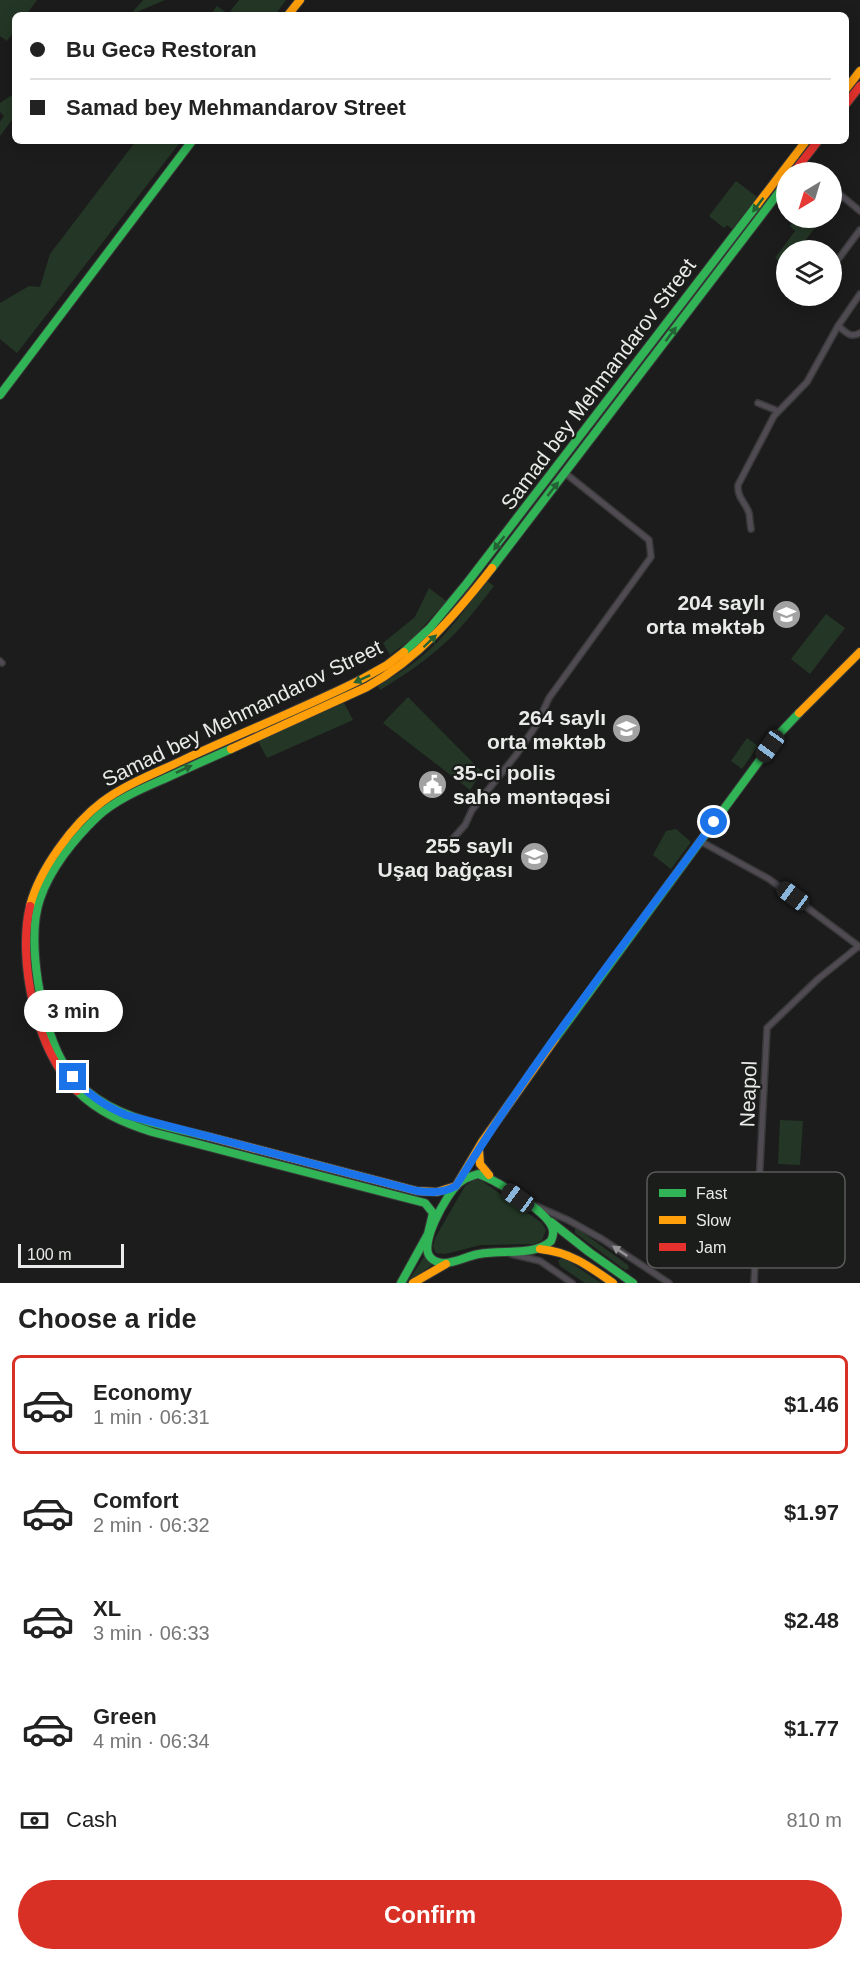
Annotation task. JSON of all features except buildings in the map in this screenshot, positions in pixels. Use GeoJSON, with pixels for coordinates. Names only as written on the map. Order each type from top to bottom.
{"type":"FeatureCollection","features":[{"type":"Feature","properties":{"kind":"main road"},"geometry":{"type":"LineString","coordinates":[[290,12],[300,0]]}},
{"type":"Feature","properties":{"kind":"main road"},"geometry":{"type":"LineString","coordinates":[[849,85],[860,71]]}},
{"type":"Feature","properties":{"kind":"main road"},"geometry":{"type":"LineString","coordinates":[[849,101],[860,86]]}},
{"type":"Feature","properties":{"kind":"main road"},"geometry":{"type":"LineString","coordinates":[[0,395],[190,144]]}},
{"type":"Feature","properties":{"kind":"main road","name":"Samad bey Mehmandarov Street"},"geometry":{"type":"LineString","coordinates":[[496,1182],[478,1174],[441,1192],[417,1191],[158,1124],[117,1111],[96,1099],[80,1086],[58,1055],[45,1019],[26,935],[32,898],[44,872],[89,814],[112,795],[226,740],[369,676],[413,646],[449,607],[804,144]]}},
{"type":"Feature","properties":{"kind":"main road"},"geometry":{"type":"LineString","coordinates":[[802,162],[816,144]]}},
{"type":"Feature","properties":{"kind":"main road","name":"Samad bey Mehmandarov Street"},"geometry":{"type":"LineString","coordinates":[[428,1234],[433,1213],[425,1203],[123,1123],[102,1112],[75,1091],[52,1059],[38,1022],[34,977],[34,935],[42,895],[55,871],[95,819],[111,807],[140,790],[367,687],[420,652],[457,612],[776,196]]}},
{"type":"Feature","properties":{"kind":"main road"},"geometry":{"type":"LineString","coordinates":[[401,1283],[482,1142],[567,1022],[783,729],[860,652]]}},
{"type":"Feature","properties":{"kind":"main road"},"geometry":{"type":"LineString","coordinates":[[482,1142],[478,1161],[496,1182],[633,1283]]}},
{"type":"Feature","properties":{"kind":"main road"},"geometry":{"type":"LineString","coordinates":[[536,1249],[548,1244],[553,1237],[552,1226],[546,1218]]}},
{"type":"Feature","properties":{"kind":"main road"},"geometry":{"type":"LineString","coordinates":[[428,1234],[426,1243],[428,1254],[437,1262],[450,1262]]}},
{"type":"Feature","properties":{"kind":"main road"},"geometry":{"type":"LineString","coordinates":[[413,1283],[450,1262],[474,1255],[536,1249],[568,1253],[613,1283]]}},
{"type":"Feature","properties":{"kind":"street"},"geometry":{"type":"LineString","coordinates":[[794,156],[802,162]]}},
{"type":"Feature","properties":{"kind":"street"},"geometry":{"type":"LineString","coordinates":[[842,196],[860,211]]}},
{"type":"Feature","properties":{"kind":"street"},"geometry":{"type":"LineString","coordinates":[[842,254],[860,230]]}},
{"type":"Feature","properties":{"kind":"street"},"geometry":{"type":"LineString","coordinates":[[751,529],[748,511],[740,498],[738,485],[778,411],[807,381],[838,326],[860,294]]}},
{"type":"Feature","properties":{"kind":"street"},"geometry":{"type":"LineString","coordinates":[[838,326],[853,336],[860,333]]}},
{"type":"Feature","properties":{"kind":"street"},"geometry":{"type":"LineString","coordinates":[[758,404],[778,411]]}},
{"type":"Feature","properties":{"kind":"street"},"geometry":{"type":"LineString","coordinates":[[450,842],[465,825],[472,810],[516,755],[537,724],[549,698],[651,557],[649,540],[565,473]]}},
{"type":"Feature","properties":{"kind":"street"},"geometry":{"type":"LineString","coordinates":[[700,841],[770,879],[859,947]]}},
{"type":"Feature","properties":{"kind":"street","name":"Neapol"},"geometry":{"type":"LineString","coordinates":[[760,1172],[767,1028],[818,979],[859,947]]}},
{"type":"Feature","properties":{"kind":"street"},"geometry":{"type":"LineString","coordinates":[[518,1198],[568,1220],[602,1239],[669,1283]]}},
{"type":"Feature","properties":{"kind":"street"},"geometry":{"type":"LineString","coordinates":[[494,1252],[519,1255],[540,1261],[572,1283]]}},
{"type":"Feature","properties":{"kind":"street","name":"Neapol"},"geometry":{"type":"LineString","coordinates":[[754,1283],[755,1268]]}},
{"type":"Feature","properties":{"kind":"green space"},"geometry":{"type":"Polygon","coordinates":[[[0,0],[37,0],[28,12],[12,12],[12,34],[7,41],[0,36],[0,0]]]}},
{"type":"Feature","properties":{"kind":"green space"},"geometry":{"type":"Polygon","coordinates":[[[143,0],[165,0],[137,12],[133,12],[143,0]]]}},
{"type":"Feature","properties":{"kind":"green space"},"geometry":{"type":"Polygon","coordinates":[[[239,0],[286,0],[277,12],[230,12],[239,0]]]}},
{"type":"Feature","properties":{"kind":"green space"},"geometry":{"type":"Polygon","coordinates":[[[217,6],[225,12],[212,12],[217,6]]]}},
{"type":"Feature","properties":{"kind":"green space"},"geometry":{"type":"Polygon","coordinates":[[[12,95],[12,120],[0,136],[0,122],[4,116],[0,112],[0,103],[12,95]]]}},
{"type":"Feature","properties":{"kind":"green space"},"geometry":{"type":"Polygon","coordinates":[[[134,144],[179,144],[17,353],[0,339],[0,303],[29,286],[40,287],[50,254],[134,144]]]}},
{"type":"Feature","properties":{"kind":"green space"},"geometry":{"type":"Polygon","coordinates":[[[736,181],[757,197],[732,229],[727,225],[724,228],[709,216],[736,181]]]}},
{"type":"Feature","properties":{"kind":"green space"},"geometry":{"type":"Polygon","coordinates":[[[792,228],[815,228],[806,240],[788,240],[795,231],[792,228]]]}},
{"type":"Feature","properties":{"kind":"green space"},"geometry":{"type":"Polygon","coordinates":[[[487,581],[494,586],[454,635],[403,676],[380,690],[378,686],[411,665],[437,642],[460,617],[487,581]]]}},
{"type":"Feature","properties":{"kind":"green space"},"geometry":{"type":"Polygon","coordinates":[[[429,588],[446,601],[414,637],[390,655],[383,643],[415,617],[429,588]]]}},
{"type":"Feature","properties":{"kind":"green space"},"geometry":{"type":"Polygon","coordinates":[[[826,614],[845,628],[810,674],[791,659],[826,614]]]}},
{"type":"Feature","properties":{"kind":"green space"},"geometry":{"type":"Polygon","coordinates":[[[408,697],[482,772],[470,790],[383,723],[408,697]]]}},
{"type":"Feature","properties":{"kind":"green space"},"geometry":{"type":"Polygon","coordinates":[[[344,703],[353,720],[267,758],[258,741],[344,703]]]}},
{"type":"Feature","properties":{"kind":"green space"},"geometry":{"type":"Polygon","coordinates":[[[747,738],[758,746],[742,769],[731,761],[747,738]]]}},
{"type":"Feature","properties":{"kind":"green space"},"geometry":{"type":"Polygon","coordinates":[[[676,829],[691,842],[671,869],[653,855],[666,831],[676,829]]]}},
{"type":"Feature","properties":{"kind":"green space"},"geometry":{"type":"Polygon","coordinates":[[[780,1120],[803,1121],[800,1165],[778,1164],[780,1120]]]}},
{"type":"Feature","properties":{"kind":"green space"},"geometry":{"type":"Polygon","coordinates":[[[475,1179],[482,1181],[542,1223],[546,1230],[542,1240],[535,1244],[481,1245],[445,1254],[436,1253],[433,1247],[435,1238],[465,1186],[475,1179]]]}},
{"type":"Feature","properties":{"kind":"green space"},"geometry":{"type":"Polygon","coordinates":[[[575,1229],[628,1265],[629,1269],[625,1270],[575,1233],[575,1229]]]}},
{"type":"Feature","properties":{"kind":"green space"},"geometry":{"type":"Polygon","coordinates":[[[424,1257],[432,1265],[407,1283],[424,1257]]]}},
{"type":"Feature","properties":{"kind":"green space"},"geometry":{"type":"Polygon","coordinates":[[[564,1258],[601,1283],[585,1283],[560,1266],[558,1260],[564,1258]]]}},
{"type":"Feature","properties":{"kind":"traffic: fast"},"geometry":{"type":"LineString","coordinates":[[0,395],[190,144]]}},
{"type":"Feature","properties":{"kind":"traffic: fast"},"geometry":{"type":"LineString","coordinates":[[492,568],[776,196]]}},
{"type":"Feature","properties":{"kind":"traffic: fast"},"geometry":{"type":"LineString","coordinates":[[404,652],[430,628],[467,583],[757,205]]}},
{"type":"Feature","properties":{"kind":"traffic: fast"},"geometry":{"type":"LineString","coordinates":[[555,1039],[779,734],[799,713]]}},
{"type":"Feature","properties":{"kind":"traffic: fast"},"geometry":{"type":"LineString","coordinates":[[210,1137],[146,1121],[115,1109],[100,1101],[76,1081],[61,1059],[47,1024],[35,958],[36,916],[44,888],[56,866],[71,845],[97,817],[129,795],[231,749]]}},
{"type":"Feature","properties":{"kind":"traffic: fast"},"geometry":{"type":"LineString","coordinates":[[77,1091],[112,1116],[152,1132],[425,1203],[433,1213],[428,1234],[401,1283]]}},
{"type":"Feature","properties":{"kind":"traffic: fast"},"geometry":{"type":"LineString","coordinates":[[478,1174],[507,1189],[540,1212],[552,1227],[551,1241],[544,1246],[526,1251],[479,1254],[448,1263],[438,1262],[431,1258],[428,1252],[430,1232],[447,1198],[458,1184],[478,1174]]}},
{"type":"Feature","properties":{"kind":"traffic: fast"},"geometry":{"type":"LineString","coordinates":[[551,1222],[633,1283]]}},
{"type":"Feature","properties":{"kind":"traffic: slow"},"geometry":{"type":"LineString","coordinates":[[290,12],[300,0]]}},
{"type":"Feature","properties":{"kind":"traffic: slow"},"geometry":{"type":"LineString","coordinates":[[849,85],[860,71]]}},
{"type":"Feature","properties":{"kind":"traffic: slow"},"geometry":{"type":"LineString","coordinates":[[757,205],[804,144]]}},
{"type":"Feature","properties":{"kind":"traffic: slow"},"geometry":{"type":"LineString","coordinates":[[231,749],[367,687],[386,675],[436,634],[492,568]]}},
{"type":"Feature","properties":{"kind":"traffic: slow"},"geometry":{"type":"LineString","coordinates":[[30,906],[34,892],[58,849],[80,822],[102,802],[152,774],[362,679],[404,652]]}},
{"type":"Feature","properties":{"kind":"traffic: slow"},"geometry":{"type":"LineString","coordinates":[[799,713],[860,652]]}},
{"type":"Feature","properties":{"kind":"traffic: slow"},"geometry":{"type":"LineString","coordinates":[[210,1137],[417,1191],[437,1192],[456,1186],[482,1142],[555,1039]]}},
{"type":"Feature","properties":{"kind":"traffic: slow"},"geometry":{"type":"LineString","coordinates":[[479,1150],[480,1164],[489,1175]]}},
{"type":"Feature","properties":{"kind":"traffic: slow"},"geometry":{"type":"LineString","coordinates":[[540,1249],[570,1257],[613,1283]]}},
{"type":"Feature","properties":{"kind":"traffic: slow"},"geometry":{"type":"LineString","coordinates":[[413,1283],[446,1264]]}},
{"type":"Feature","properties":{"kind":"traffic: jam"},"geometry":{"type":"LineString","coordinates":[[849,100],[860,86]]}},
{"type":"Feature","properties":{"kind":"traffic: jam"},"geometry":{"type":"LineString","coordinates":[[802,162],[816,144]]}},
{"type":"Feature","properties":{"kind":"traffic: jam"},"geometry":{"type":"LineString","coordinates":[[30,906],[26,952],[33,1004],[51,1053],[63,1074],[77,1091]]}},
{"type":"Feature","properties":{"kind":"place","name":"204 saylı orta məktəb"},"geometry":{"type":"Point","coordinates":[786,614]}},
{"type":"Feature","properties":{"kind":"place","name":"264 saylı orta məktəb"},"geometry":{"type":"Point","coordinates":[627,729]}},
{"type":"Feature","properties":{"kind":"place","name":"35-ci polis sahə məntəqəsi"},"geometry":{"type":"Point","coordinates":[432,784]}},
{"type":"Feature","properties":{"kind":"place","name":"255 saylı Uşaq bağçası"},"geometry":{"type":"Point","coordinates":[534,857]}},
{"type":"Feature","properties":{"kind":"route"},"geometry":{"type":"LineString","coordinates":[[73,1077],[96,1099],[126,1115],[417,1191],[435,1193],[449,1190],[456,1186],[502,1113],[714,822]]}}]}
